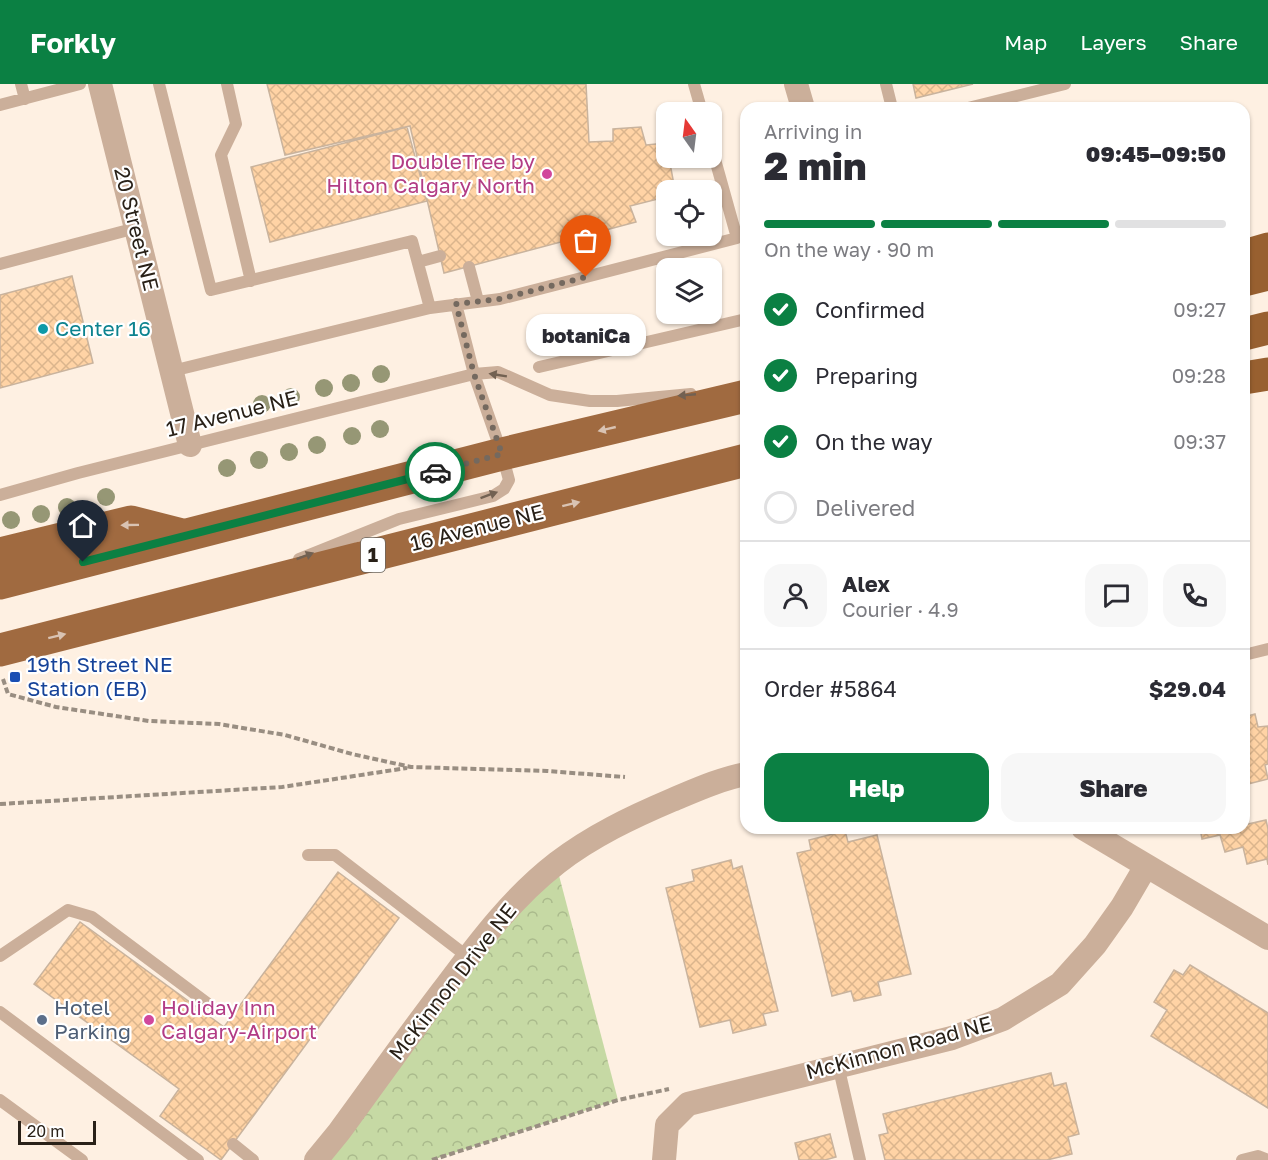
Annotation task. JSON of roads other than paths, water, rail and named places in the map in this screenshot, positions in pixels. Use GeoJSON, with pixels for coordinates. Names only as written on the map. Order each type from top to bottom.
{"type":"FeatureCollection","features":[{"type":"Feature","properties":{"kind":"highway"},"geometry":{"type":"LineString","coordinates":[[1250,254],[1268,249]]}},
{"type":"Feature","properties":{"kind":"highway"},"geometry":{"type":"LineString","coordinates":[[1250,278],[1268,274]]}},
{"type":"Feature","properties":{"kind":"highway"},"geometry":{"type":"LineString","coordinates":[[1250,332],[1268,328]]}},
{"type":"Feature","properties":{"kind":"highway"},"geometry":{"type":"LineString","coordinates":[[1250,377],[1268,374]]}},
{"type":"Feature","properties":{"kind":"highway"},"geometry":{"type":"LineString","coordinates":[[0,583],[502,454],[740,397]]}},
{"type":"Feature","properties":{"kind":"highway","name":"16 Avenue NE"},"geometry":{"type":"LineString","coordinates":[[1,664],[191,601],[740,462]]}},
{"type":"Feature","properties":{"kind":"highway"},"geometry":{"type":"LineString","coordinates":[[0,554],[131,522],[187,536]]}},
{"type":"Feature","properties":{"kind":"street","name":"20 Street NE"},"geometry":{"type":"LineString","coordinates":[[100,84],[190,445]]}},
{"type":"Feature","properties":{"kind":"street"},"geometry":{"type":"LineString","coordinates":[[796,84],[800,102]]}},
{"type":"Feature","properties":{"kind":"street","name":"McKinnon Drive NE"},"geometry":{"type":"LineString","coordinates":[[316,1160],[490,928],[523,893],[556,864],[586,843],[645,811],[740,776]]}},
{"type":"Feature","properties":{"kind":"street"},"geometry":{"type":"LineString","coordinates":[[1093,834],[1268,938]]}},
{"type":"Feature","properties":{"kind":"street","name":"McKinnon Road NE"},"geometry":{"type":"LineString","coordinates":[[664,1160],[667,1125],[688,1104],[952,1038],[1003,1020],[1060,984],[1095,945],[1122,907],[1146,866]]}},
{"type":"Feature","properties":{"kind":"lane"},"geometry":{"type":"LineString","coordinates":[[21,84],[25,99]]}},
{"type":"Feature","properties":{"kind":"lane"},"geometry":{"type":"LineString","coordinates":[[0,105],[80,84]]}},
{"type":"Feature","properties":{"kind":"lane"},"geometry":{"type":"LineString","coordinates":[[159,84],[211,290],[412,241],[430,308]]}},
{"type":"Feature","properties":{"kind":"lane"},"geometry":{"type":"LineString","coordinates":[[227,84],[236,124],[221,155],[250,281]]}},
{"type":"Feature","properties":{"kind":"lane"},"geometry":{"type":"LineString","coordinates":[[694,84],[699,102]]}},
{"type":"Feature","properties":{"kind":"lane"},"geometry":{"type":"LineString","coordinates":[[886,84],[890,102]]}},
{"type":"Feature","properties":{"kind":"lane"},"geometry":{"type":"LineString","coordinates":[[992,102],[1065,84]]}},
{"type":"Feature","properties":{"kind":"lane"},"geometry":{"type":"LineString","coordinates":[[172,371],[430,308],[500,299],[737,238],[717,168]]}},
{"type":"Feature","properties":{"kind":"lane"},"geometry":{"type":"LineString","coordinates":[[0,264],[136,228]]}},
{"type":"Feature","properties":{"kind":"lane"},"geometry":{"type":"LineString","coordinates":[[418,262],[440,256]]}},
{"type":"Feature","properties":{"kind":"lane"},"geometry":{"type":"LineString","coordinates":[[470,267],[478,301]]}},
{"type":"Feature","properties":{"kind":"lane"},"geometry":{"type":"LineString","coordinates":[[191,601],[399,519],[492,496],[504,489],[508,480],[502,454],[474,374],[456,304]]}},
{"type":"Feature","properties":{"kind":"lane"},"geometry":{"type":"LineString","coordinates":[[539,367],[740,320]]}},
{"type":"Feature","properties":{"kind":"lane","name":"17 Avenue NE"},"geometry":{"type":"LineString","coordinates":[[0,495],[474,374],[498,372],[550,395],[590,401],[617,401],[740,390]]}},
{"type":"Feature","properties":{"kind":"lane"},"geometry":{"type":"LineString","coordinates":[[1250,654],[1268,649]]}},
{"type":"Feature","properties":{"kind":"lane"},"geometry":{"type":"LineString","coordinates":[[308,855],[335,855],[468,957]]}},
{"type":"Feature","properties":{"kind":"lane"},"geometry":{"type":"LineString","coordinates":[[0,956],[68,910],[92,918],[207,1003]]}},
{"type":"Feature","properties":{"kind":"lane"},"geometry":{"type":"LineString","coordinates":[[0,1012],[179,1137],[198,1160]]}},
{"type":"Feature","properties":{"kind":"lane"},"geometry":{"type":"LineString","coordinates":[[838,1065],[860,1160]]}},
{"type":"Feature","properties":{"kind":"lane"},"geometry":{"type":"LineString","coordinates":[[0,1100],[82,1160]]}},
{"type":"Feature","properties":{"kind":"lane"},"geometry":{"type":"LineString","coordinates":[[233,1144],[253,1160]]}},
{"type":"Feature","properties":{"kind":"lane"},"geometry":{"type":"LineString","coordinates":[[1242,1160],[1258,1156],[1268,1160]]}},
{"type":"Feature","properties":{"kind":"place","name":"DoubleTree by Hilton Calgary North"},"geometry":{"type":"Point","coordinates":[547,174]}},
{"type":"Feature","properties":{"kind":"place","name":"botaniCa"},"geometry":{"type":"Point","coordinates":[586,277]}},
{"type":"Feature","properties":{"kind":"place","name":"Center 16"},"geometry":{"type":"Point","coordinates":[43,329]}},
{"type":"Feature","properties":{"kind":"place","name":"19th Street NE Station (EB)"},"geometry":{"type":"Point","coordinates":[15,677]}},
{"type":"Feature","properties":{"kind":"place","name":"Hotel Parking"},"geometry":{"type":"Point","coordinates":[42,1020]}},
{"type":"Feature","properties":{"kind":"place","name":"Holiday Inn Calgary-Airport"},"geometry":{"type":"Point","coordinates":[149,1020]}}]}
